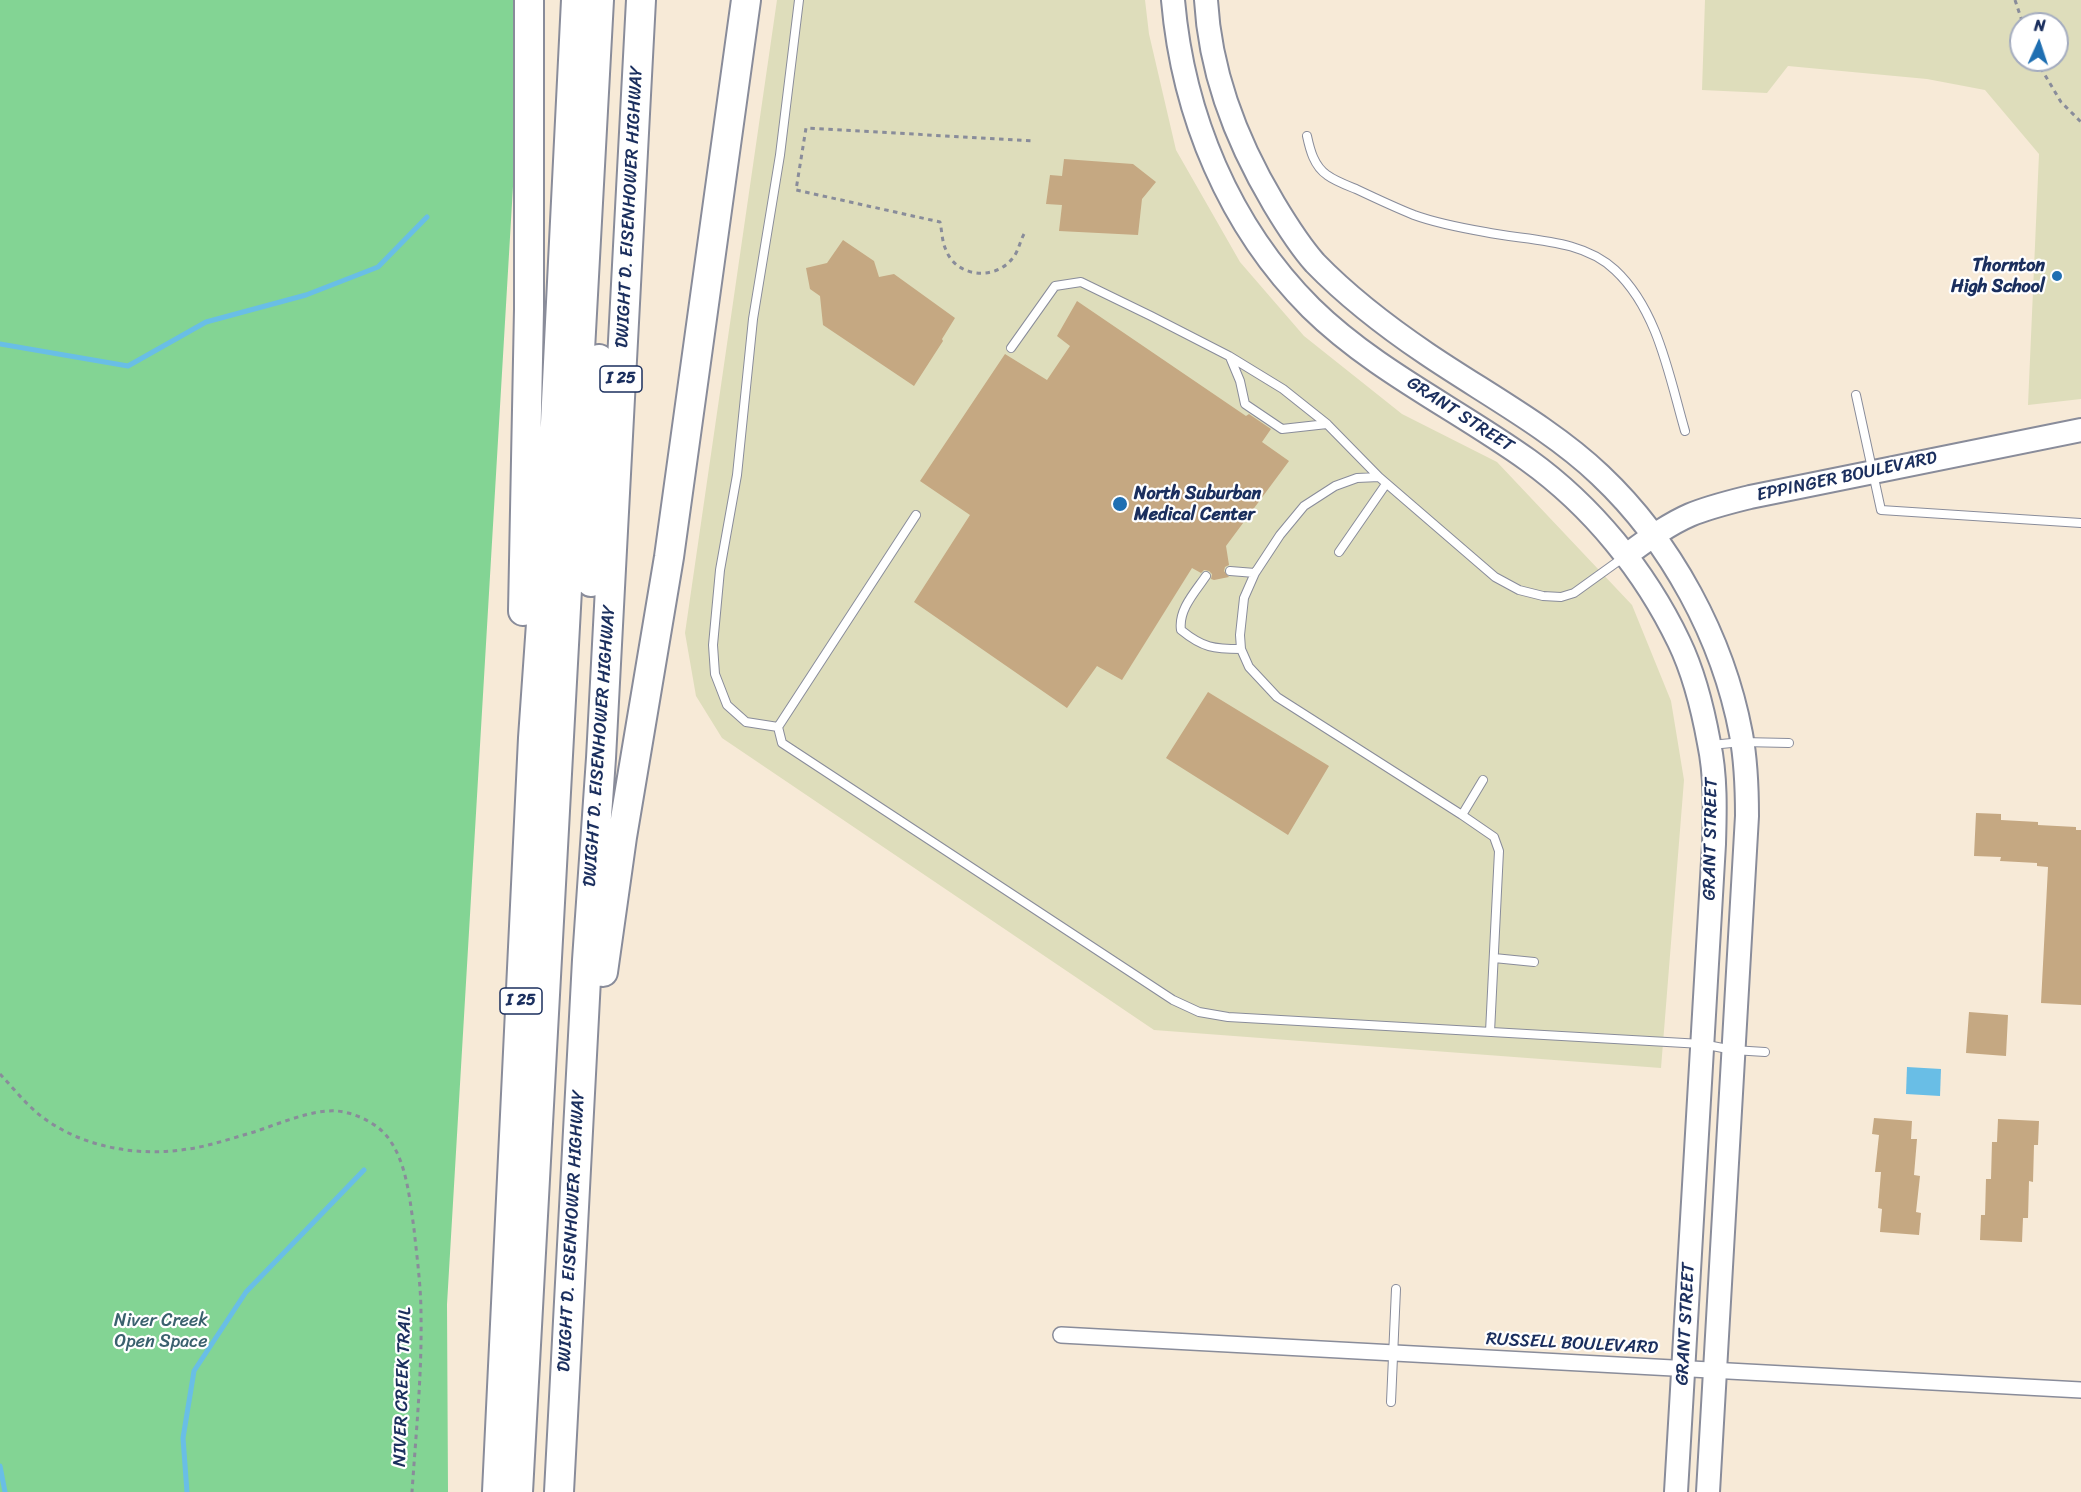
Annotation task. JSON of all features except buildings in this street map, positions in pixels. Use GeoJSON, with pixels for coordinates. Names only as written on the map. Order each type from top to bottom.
{"type":"FeatureCollection","features":[{"type":"Feature","properties":{"kind":"highway"},"geometry":{"type":"LineString","coordinates":[[529,0],[529,309],[522,684],[533,738]]}},
{"type":"Feature","properties":{"kind":"highway","name":"I 25"},"geometry":{"type":"LineString","coordinates":[[497,1492],[533,738],[555,423],[576,0]]}},
{"type":"Feature","properties":{"kind":"highway"},"geometry":{"type":"LineString","coordinates":[[518,1492],[598,0]]}},
{"type":"Feature","properties":{"kind":"highway"},"geometry":{"type":"LineString","coordinates":[[601,758],[593,660],[592,555],[598,364],[617,0]]}},
{"type":"Feature","properties":{"kind":"highway","name":"DWIGHT D. EISENHOWER HIGHWAY"},"geometry":{"type":"LineString","coordinates":[[559,1492],[641,0]]}},
{"type":"Feature","properties":{"kind":"highway"},"geometry":{"type":"LineString","coordinates":[[576,1164],[622,837],[669,557],[747,0]]}},
{"type":"Feature","properties":{"kind":"street","name":"GRANT STREET"},"geometry":{"type":"LineString","coordinates":[[1173,0],[1183,68],[1205,144],[1229,198],[1281,275],[1346,339],[1530,461],[1580,503],[1626,556],[1658,603],[1680,644],[1699,698],[1710,745],[1714,832],[1676,1492]]}},
{"type":"Feature","properties":{"kind":"street","name":"GRANT STREET"},"geometry":{"type":"LineString","coordinates":[[1206,0],[1219,77],[1228,109],[1241,141],[1256,174],[1280,215],[1313,261],[1346,293],[1385,324],[1577,456],[1600,475],[1653,536],[1686,585],[1712,634],[1724,667],[1742,742],[1747,816],[1708,1492]]}},
{"type":"Feature","properties":{"kind":"street","name":"EPPINGER BOULEVARD"},"geometry":{"type":"LineString","coordinates":[[1626,556],[1653,536],[1689,515],[1713,507],[1750,497],[2081,430]]}},
{"type":"Feature","properties":{"kind":"street","name":"RUSSELL BOULEVARD"},"geometry":{"type":"LineString","coordinates":[[1061,1335],[2081,1390]]}},
{"type":"Feature","properties":{"kind":"lane"},"geometry":{"type":"LineString","coordinates":[[778,727],[746,723],[727,705],[715,674],[713,645],[717,589],[737,474],[753,319],[780,155],[799,0]]}},
{"type":"Feature","properties":{"kind":"lane"},"geometry":{"type":"LineString","coordinates":[[1307,136],[1311,156],[1325,175],[1416,216],[1584,250],[1612,268],[1641,302],[1662,354],[1685,431]]}},
{"type":"Feature","properties":{"kind":"lane"},"geometry":{"type":"LineString","coordinates":[[1011,348],[1055,286],[1081,282],[1229,356],[1283,389],[1327,424],[1386,484],[1496,578],[1519,590],[1544,596],[1561,597],[1574,593],[1626,556]]}},
{"type":"Feature","properties":{"kind":"lane"},"geometry":{"type":"LineString","coordinates":[[1229,356],[1240,381],[1245,404],[1282,429],[1327,424]]}},
{"type":"Feature","properties":{"kind":"lane"},"geometry":{"type":"LineString","coordinates":[[1856,395],[1881,510],[2081,523]]}},
{"type":"Feature","properties":{"kind":"lane"},"geometry":{"type":"LineString","coordinates":[[1379,477],[1357,478],[1335,486],[1304,506],[1280,535],[1255,573],[1242,606],[1241,649],[1249,667],[1277,697],[1494,837],[1499,851],[1490,1032]]}},
{"type":"Feature","properties":{"kind":"lane"},"geometry":{"type":"LineString","coordinates":[[1339,552],[1386,484]]}},
{"type":"Feature","properties":{"kind":"lane"},"geometry":{"type":"LineString","coordinates":[[916,515],[778,727],[782,743],[1173,1000],[1199,1012],[1228,1017],[1702,1044],[1732,1050],[1765,1052]]}},
{"type":"Feature","properties":{"kind":"lane"},"geometry":{"type":"LineString","coordinates":[[1230,571],[1255,573]]}},
{"type":"Feature","properties":{"kind":"lane"},"geometry":{"type":"LineString","coordinates":[[1206,576],[1184,608],[1179,621],[1181,630],[1194,641],[1216,649],[1241,649]]}},
{"type":"Feature","properties":{"kind":"lane"},"geometry":{"type":"LineString","coordinates":[[1710,745],[1742,742],[1789,743]]}},
{"type":"Feature","properties":{"kind":"lane"},"geometry":{"type":"LineString","coordinates":[[1462,815],[1484,780]]}},
{"type":"Feature","properties":{"kind":"lane"},"geometry":{"type":"LineString","coordinates":[[1494,958],[1534,962]]}},
{"type":"Feature","properties":{"kind":"lane"},"geometry":{"type":"LineString","coordinates":[[1391,1402],[1396,1289]]}},
{"type":"Feature","properties":{"kind":"path"},"geometry":{"type":"LineString","coordinates":[[2043,72],[2061,102],[2081,122]]}},
{"type":"Feature","properties":{"kind":"path"},"geometry":{"type":"LineString","coordinates":[[1024,234],[1012,259],[996,272],[976,274],[958,266],[946,251],[940,222],[796,190],[806,128],[1035,141]]}},
{"type":"Feature","properties":{"kind":"path","name":"NIVER CREEK TRAIL"},"geometry":{"type":"LineString","coordinates":[[0,1074],[44,1119],[71,1135],[96,1144],[127,1150],[159,1152],[189,1149],[321,1112],[337,1111],[354,1115],[370,1122],[382,1131],[392,1142],[406,1183],[420,1297],[420,1390],[412,1492]]}},
{"type":"Feature","properties":{"kind":"shaded area","name":"North Suburban Medical Center"},"geometry":{"type":"Polygon","coordinates":[[[777,0],[1145,0],[1149,34],[1176,150],[1240,262],[1304,336],[1402,414],[1497,462],[1632,605],[1671,701],[1684,780],[1661,1068],[1154,1030],[722,738],[696,696],[685,633],[777,0]]]}},
{"type":"Feature","properties":{"kind":"shaded area","name":"Thornton High School"},"geometry":{"type":"Polygon","coordinates":[[[1705,0],[2081,0],[2081,399],[2028,405],[2039,154],[1985,90],[1927,79],[1788,66],[1767,93],[1702,90],[1705,0]]]}},
{"type":"Feature","properties":{"kind":"green space","name":"Niver Creek Open Space"},"geometry":{"type":"Polygon","coordinates":[[[0,0],[524,0],[447,1304],[448,1492],[0,1492],[0,0]]]}},
{"type":"Feature","properties":{"kind":"water"},"geometry":{"type":"Polygon","coordinates":[[[1907,1067],[1941,1069],[1940,1096],[1906,1094],[1907,1067]]]}},
{"type":"Feature","properties":{"kind":"waterway"},"geometry":{"type":"LineString","coordinates":[[0,344],[128,366],[206,322],[306,295],[378,267],[427,217]]}},
{"type":"Feature","properties":{"kind":"waterway"},"geometry":{"type":"LineString","coordinates":[[187,1492],[183,1438],[194,1371],[246,1292],[364,1170]]}},
{"type":"Feature","properties":{"kind":"waterway"},"geometry":{"type":"LineString","coordinates":[[0,1466],[5,1492]]}},
{"type":"Feature","properties":{"kind":"place","name":"Thornton High School"},"geometry":{"type":"Point","coordinates":[2057,276]}},
{"type":"Feature","properties":{"kind":"place","name":"North Suburban Medical Center"},"geometry":{"type":"Point","coordinates":[1120,504]}}]}
